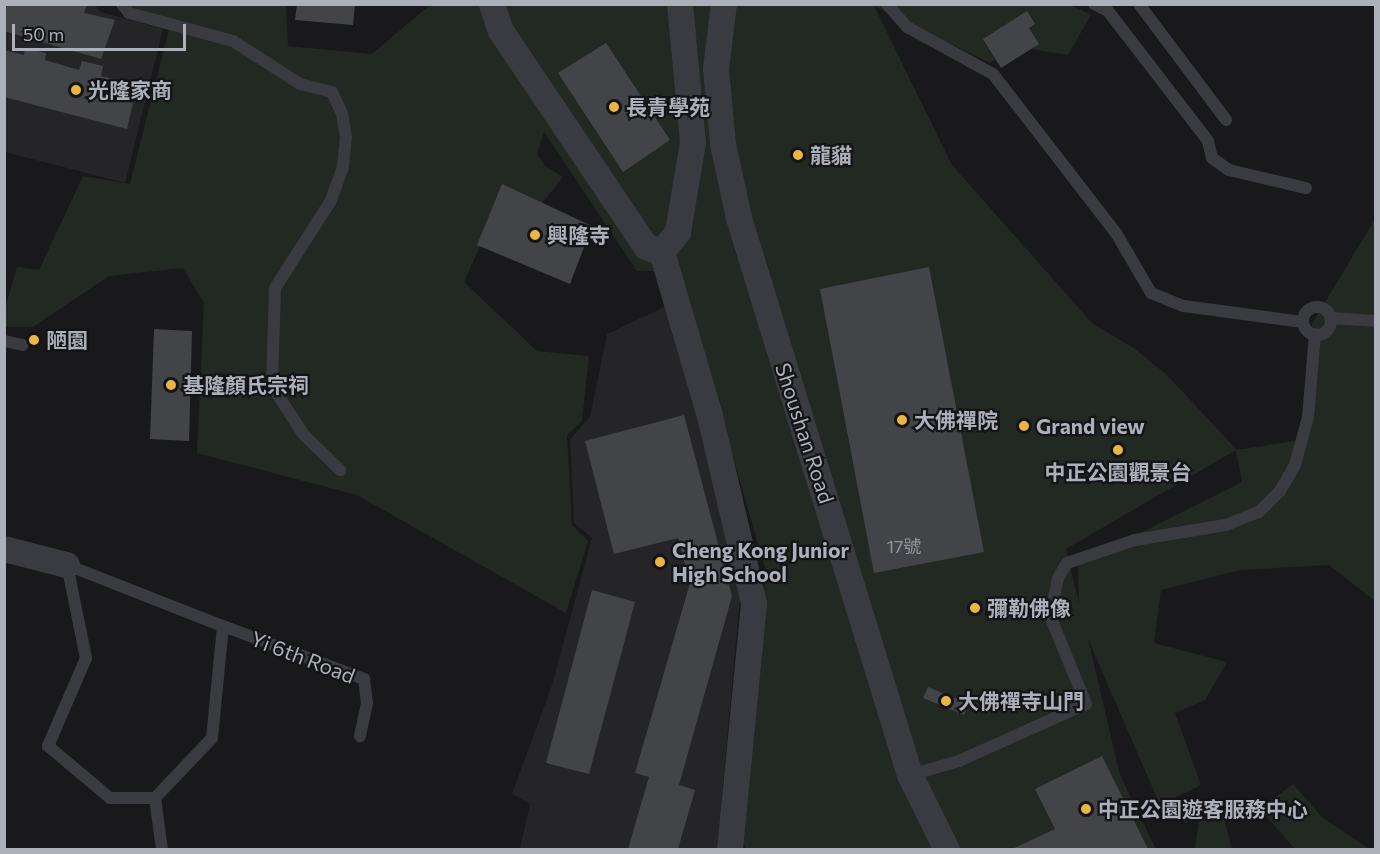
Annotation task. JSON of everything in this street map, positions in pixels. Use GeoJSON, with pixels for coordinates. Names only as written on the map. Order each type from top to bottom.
{"type":"FeatureCollection","features":[{"type":"Feature","properties":{"kind":"street"},"geometry":{"type":"LineString","coordinates":[[492,4],[501,31],[646,247],[662,252]]}},
{"type":"Feature","properties":{"kind":"street"},"geometry":{"type":"LineString","coordinates":[[662,252],[678,232],[693,142],[681,4],[703,13],[724,4]]}},
{"type":"Feature","properties":{"kind":"street","name":"Shoushan Road"},"geometry":{"type":"LineString","coordinates":[[724,4],[716,69],[723,144],[737,209],[910,775],[947,849]]}},
{"type":"Feature","properties":{"kind":"street"},"geometry":{"type":"LineString","coordinates":[[662,252],[710,416],[754,604],[730,849]]}},
{"type":"Feature","properties":{"kind":"street","name":"Yi 6th Road"},"geometry":{"type":"LineString","coordinates":[[4,549],[68,565]]}},
{"type":"Feature","properties":{"kind":"lane"},"geometry":{"type":"LineString","coordinates":[[122,4],[129,13],[233,41],[300,84],[332,92],[342,113],[344,157],[330,202],[275,288],[272,386],[303,434],[340,470]]}},
{"type":"Feature","properties":{"kind":"lane"},"geometry":{"type":"LineString","coordinates":[[887,4],[907,27],[993,74],[1116,233],[1151,293],[1184,306],[1304,322],[1315,334],[1308,417],[1295,465],[1280,491],[1259,512],[1226,525],[1135,540],[1067,563],[1058,578],[1050,616],[1086,704],[959,761],[910,775]]}},
{"type":"Feature","properties":{"kind":"lane"},"geometry":{"type":"LineString","coordinates":[[1094,4],[1108,11],[1208,141],[1212,158],[1229,170],[1306,188]]}},
{"type":"Feature","properties":{"kind":"lane"},"geometry":{"type":"LineString","coordinates":[[1138,4],[1226,120]]}},
{"type":"Feature","properties":{"kind":"lane"},"geometry":{"type":"LineString","coordinates":[[1304,322],[1312,308],[1325,309],[1331,318]]}},
{"type":"Feature","properties":{"kind":"lane"},"geometry":{"type":"LineString","coordinates":[[1315,334],[1327,330],[1331,318]]}},
{"type":"Feature","properties":{"kind":"lane"},"geometry":{"type":"LineString","coordinates":[[1331,318],[1376,321]]}},
{"type":"Feature","properties":{"kind":"lane"},"geometry":{"type":"LineString","coordinates":[[4,341],[23,345]]}},
{"type":"Feature","properties":{"kind":"lane"},"geometry":{"type":"LineString","coordinates":[[68,565],[86,658],[48,746],[110,798],[155,798],[162,849]]}},
{"type":"Feature","properties":{"kind":"lane","name":"Yi 6th Road"},"geometry":{"type":"LineString","coordinates":[[68,565],[364,679],[367,703],[360,736]]}},
{"type":"Feature","properties":{"kind":"lane","name":"Yi 6th Road"},"geometry":{"type":"LineString","coordinates":[[155,798],[212,738],[223,626]]}},
{"type":"Feature","properties":{"kind":"shaded area","name":"光隆家商"},"geometry":{"type":"Polygon","coordinates":[[[4,5],[95,5],[101,12],[163,29],[125,183],[5,152],[4,5]]]}},
{"type":"Feature","properties":{"kind":"shaded area"},"geometry":{"type":"Polygon","coordinates":[[[122,5],[286,5],[288,46],[372,54],[430,5],[1071,5],[1091,15],[1068,55],[1015,46],[990,63],[874,6],[952,165],[1092,323],[1135,349],[1167,375],[1237,450],[1300,440],[1312,324],[1375,219],[1375,601],[1329,565],[1240,570],[1161,590],[1154,643],[1227,662],[1205,700],[1175,713],[1201,785],[1160,805],[1088,639],[1120,775],[1156,849],[746,849],[743,843],[766,571],[679,271],[637,271],[544,132],[537,154],[545,166],[563,177],[543,202],[498,206],[464,282],[537,351],[589,356],[582,421],[567,435],[572,525],[588,541],[566,613],[357,495],[197,453],[204,303],[183,268],[109,276],[33,327],[5,327],[5,308],[17,267],[39,270],[83,176],[130,184],[170,25],[122,5]],[[1236,450],[1066,549],[1079,604],[1078,564],[1242,482],[1236,450]]]}},
{"type":"Feature","properties":{"kind":"shaded area","name":"Cheng Kong Junior High School"},"geometry":{"type":"Polygon","coordinates":[[[671,304],[741,586],[717,849],[520,849],[530,804],[512,794],[552,685],[592,538],[574,523],[570,439],[590,417],[607,334],[671,304]]]}},
{"type":"Feature","properties":{"kind":"shaded area"},"geometry":{"type":"Polygon","coordinates":[[[1293,784],[1322,817],[1369,849],[1295,849],[1260,809],[1293,784]]]}},
{"type":"Feature","properties":{"kind":"shaded area"},"geometry":{"type":"Polygon","coordinates":[[[1201,806],[1222,811],[1232,849],[1195,849],[1201,806]]]}},
{"type":"Feature","properties":{"kind":"building"},"geometry":{"type":"Polygon","coordinates":[[[4,4],[87,4],[84,13],[115,20],[101,59],[4,31],[4,4]]]}},
{"type":"Feature","properties":{"kind":"building"},"geometry":{"type":"Polygon","coordinates":[[[297,4],[355,4],[353,25],[295,20],[297,4]]]}},
{"type":"Feature","properties":{"kind":"building"},"geometry":{"type":"Polygon","coordinates":[[[1027,11],[1035,24],[1029,28],[1039,44],[1001,68],[983,39],[1027,11]]]}},
{"type":"Feature","properties":{"kind":"building","name":"長青學苑"},"geometry":{"type":"Polygon","coordinates":[[[606,43],[670,140],[623,172],[558,73],[606,43]]]}},
{"type":"Feature","properties":{"kind":"building"},"geometry":{"type":"Polygon","coordinates":[[[25,48],[46,53],[45,60],[79,70],[82,61],[103,66],[101,76],[121,81],[117,99],[133,103],[127,129],[4,97],[4,50],[24,55],[25,48]]]}},
{"type":"Feature","properties":{"kind":"building","name":"興隆寺"},"geometry":{"type":"Polygon","coordinates":[[[502,184],[592,226],[570,284],[477,245],[502,184]]]}},
{"type":"Feature","properties":{"kind":"building","name":"大佛禪院"},"geometry":{"type":"Polygon","coordinates":[[[929,267],[984,552],[874,573],[820,289],[929,267]]]}},
{"type":"Feature","properties":{"kind":"building","name":"基隆顏氏宗祠"},"geometry":{"type":"Polygon","coordinates":[[[154,329],[192,331],[189,441],[150,439],[154,329]]]}},
{"type":"Feature","properties":{"kind":"building"},"geometry":{"type":"Polygon","coordinates":[[[684,415],[732,596],[679,785],[695,790],[678,849],[628,849],[649,777],[635,773],[690,583],[678,538],[614,554],[585,441],[684,415]]]}},
{"type":"Feature","properties":{"kind":"building"},"geometry":{"type":"Polygon","coordinates":[[[592,590],[635,602],[589,774],[546,763],[592,590]]]}},
{"type":"Feature","properties":{"kind":"building","name":"大佛禪寺山門"},"geometry":{"type":"Polygon","coordinates":[[[928,687],[969,704],[964,715],[923,698],[928,687]]]}},
{"type":"Feature","properties":{"kind":"building","name":"中正公園遊客服務中心"},"geometry":{"type":"Polygon","coordinates":[[[1102,756],[1148,849],[1012,849],[1055,829],[1035,789],[1102,756]]]}},
{"type":"Feature","properties":{"kind":"place","name":"光隆家商"},"geometry":{"type":"Point","coordinates":[76,90]}},
{"type":"Feature","properties":{"kind":"place","name":"長青學苑"},"geometry":{"type":"Point","coordinates":[614,107]}},
{"type":"Feature","properties":{"kind":"place","name":"龍貓"},"geometry":{"type":"Point","coordinates":[798,155]}},
{"type":"Feature","properties":{"kind":"place","name":"興隆寺"},"geometry":{"type":"Point","coordinates":[535,235]}},
{"type":"Feature","properties":{"kind":"place","name":"陋園"},"geometry":{"type":"Point","coordinates":[34,340]}},
{"type":"Feature","properties":{"kind":"place","name":"基隆顏氏宗祠"},"geometry":{"type":"Point","coordinates":[171,385]}},
{"type":"Feature","properties":{"kind":"place","name":"大佛禪院"},"geometry":{"type":"Point","coordinates":[902,420]}},
{"type":"Feature","properties":{"kind":"place","name":"Grand view"},"geometry":{"type":"Point","coordinates":[1024,426]}},
{"type":"Feature","properties":{"kind":"place","name":"中正公園觀景台"},"geometry":{"type":"Point","coordinates":[1118,450]}},
{"type":"Feature","properties":{"kind":"place","name":"Cheng Kong Junior High School"},"geometry":{"type":"Point","coordinates":[660,562]}},
{"type":"Feature","properties":{"kind":"place","name":"彌勒佛像"},"geometry":{"type":"Point","coordinates":[975,608]}},
{"type":"Feature","properties":{"kind":"place","name":"大佛禪寺山門"},"geometry":{"type":"Point","coordinates":[946,701]}},
{"type":"Feature","properties":{"kind":"place","name":"中正公園遊客服務中心"},"geometry":{"type":"Point","coordinates":[1086,809]}}]}
